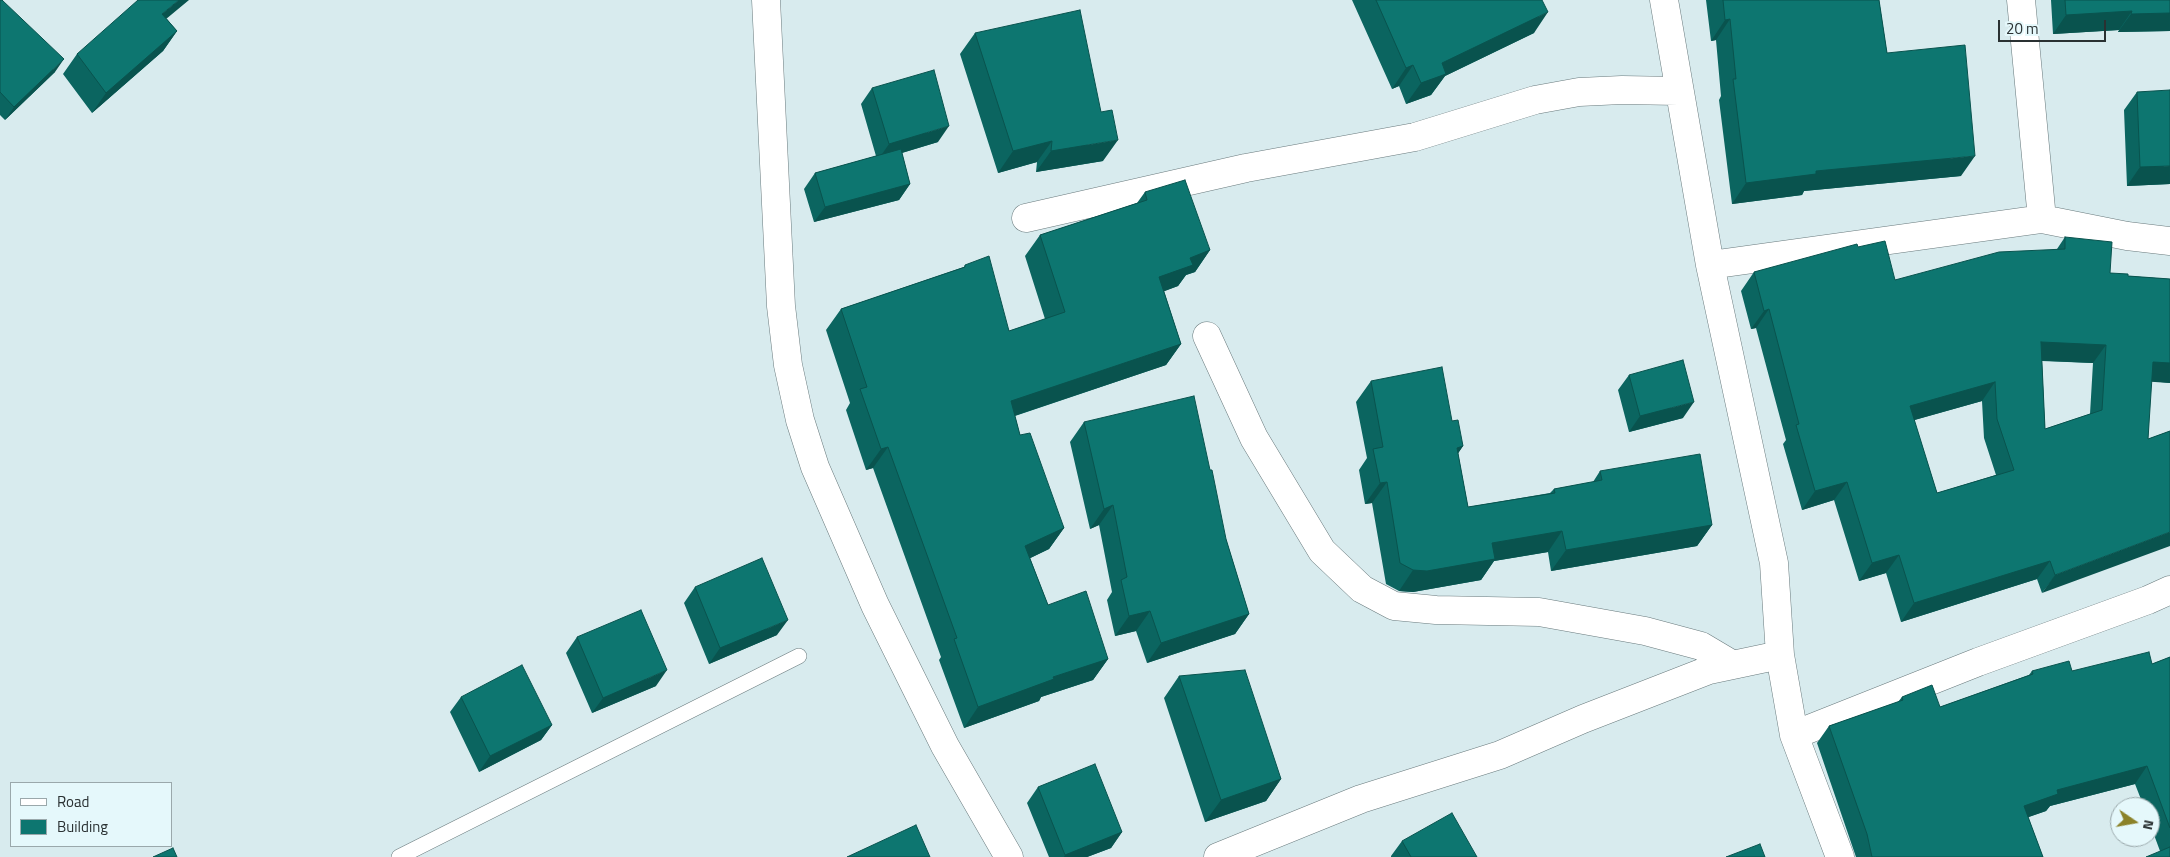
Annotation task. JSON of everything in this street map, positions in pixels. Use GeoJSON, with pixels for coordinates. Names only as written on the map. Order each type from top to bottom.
{"type":"FeatureCollection","features":[{"type":"Feature","properties":{"kind":"street"},"geometry":{"type":"LineString","coordinates":[[766,0],[781,306],[788,365],[800,420],[815,467],[876,605],[944,746],[1009,857]]}},
{"type":"Feature","properties":{"kind":"street"},"geometry":{"type":"LineString","coordinates":[[1664,0],[1678,91],[1710,265],[1774,563],[1780,655],[1794,734],[1840,857]]}},
{"type":"Feature","properties":{"kind":"street"},"geometry":{"type":"LineString","coordinates":[[2021,0],[2042,219]]}},
{"type":"Feature","properties":{"kind":"street"},"geometry":{"type":"LineString","coordinates":[[1026,218],[1255,167],[1415,137],[1535,100],[1578,92],[1622,90],[1678,91]]}},
{"type":"Feature","properties":{"kind":"street"},"geometry":{"type":"LineString","coordinates":[[1710,265],[2042,219],[2127,236],[2170,241]]}},
{"type":"Feature","properties":{"kind":"street"},"geometry":{"type":"LineString","coordinates":[[1207,336],[1254,438],[1322,550],[1362,589],[1394,606],[1436,610],[1539,612],[1645,631],[1701,646],[1733,665]]}},
{"type":"Feature","properties":{"kind":"street"},"geometry":{"type":"LineString","coordinates":[[1794,734],[2170,590]]}},
{"type":"Feature","properties":{"kind":"street"},"geometry":{"type":"LineString","coordinates":[[1218,857],[1361,799],[1500,755],[1583,719],[1709,670],[1780,655]]}},
{"type":"Feature","properties":{"kind":"lane"},"geometry":{"type":"LineString","coordinates":[[398,857],[799,656]]}},
{"type":"Feature","properties":{"kind":"building"},"geometry":{"type":"Polygon","coordinates":[[[0,0],[64,59],[14,107],[0,92],[0,0]]]}},
{"type":"Feature","properties":{"kind":"building"},"geometry":{"type":"Polygon","coordinates":[[[138,0],[179,0],[162,14],[177,31],[106,93],[77,54],[138,0]]]}},
{"type":"Feature","properties":{"kind":"building"},"geometry":{"type":"Polygon","coordinates":[[[1376,0],[1542,0],[1548,12],[1442,63],[1446,74],[1421,83],[1413,65],[1406,68],[1376,0]]]}},
{"type":"Feature","properties":{"kind":"building"},"geometry":{"type":"Polygon","coordinates":[[[1723,0],[1879,0],[1887,53],[1965,45],[1975,156],[1816,171],[1816,174],[1746,183],[1733,79],[1736,79],[1730,19],[1725,20],[1723,0]]]}},
{"type":"Feature","properties":{"kind":"building"},"geometry":{"type":"Polygon","coordinates":[[[2065,0],[2170,0],[2170,13],[2131,14],[2132,11],[2066,15],[2065,0]]]}},
{"type":"Feature","properties":{"kind":"building"},"geometry":{"type":"Polygon","coordinates":[[[1080,10],[1101,112],[1112,110],[1118,140],[1051,151],[1052,141],[1013,151],[975,33],[1080,10]]]}},
{"type":"Feature","properties":{"kind":"building"},"geometry":{"type":"Polygon","coordinates":[[[934,70],[949,126],[889,144],[872,88],[934,70]]]}},
{"type":"Feature","properties":{"kind":"building"},"geometry":{"type":"Polygon","coordinates":[[[2170,90],[2170,166],[2140,167],[2137,92],[2170,90]]]}},
{"type":"Feature","properties":{"kind":"building"},"geometry":{"type":"Polygon","coordinates":[[[901,149],[910,184],[825,207],[815,173],[901,149]]]}},
{"type":"Feature","properties":{"kind":"building"},"geometry":{"type":"Polygon","coordinates":[[[1185,180],[1210,250],[1190,258],[1193,265],[1159,277],[1181,344],[1011,401],[1020,435],[1030,433],[1064,528],[1025,546],[1048,605],[1086,591],[1108,659],[1053,677],[1054,679],[978,707],[954,639],[957,638],[888,447],[881,449],[860,389],[867,387],[841,309],[965,267],[965,265],[989,256],[1009,331],[1065,312],[1040,235],[1147,200],[1145,192],[1185,180]]]}},
{"type":"Feature","properties":{"kind":"building"},"geometry":{"type":"Polygon","coordinates":[[[2065,237],[2112,242],[2110,273],[2170,279],[2170,363],[2153,362],[2148,439],[2170,431],[2170,532],[2055,575],[2050,561],[1914,603],[1899,555],[1872,563],[1847,482],[1815,491],[1796,425],[1799,424],[1769,309],[1764,311],[1754,272],[1857,244],[1858,247],[1885,241],[1895,280],[1999,252],[2065,249],[2065,237]],[[2041,342],[2045,429],[2102,410],[2106,345],[2041,342]],[[1995,382],[1910,406],[1937,493],[2014,470],[1997,419],[1995,382]]]}},
{"type":"Feature","properties":{"kind":"building"},"geometry":{"type":"Polygon","coordinates":[[[1683,360],[1694,402],[1640,416],[1629,375],[1683,360]]]}},
{"type":"Feature","properties":{"kind":"building"},"geometry":{"type":"Polygon","coordinates":[[[1442,367],[1452,421],[1458,420],[1463,446],[1457,448],[1468,507],[1555,493],[1554,489],[1602,480],[1600,471],[1700,454],[1712,525],[1566,550],[1562,531],[1492,543],[1495,559],[1427,571],[1413,570],[1400,563],[1387,482],[1380,483],[1373,449],[1383,447],[1371,381],[1442,367]]]}},
{"type":"Feature","properties":{"kind":"building"},"geometry":{"type":"Polygon","coordinates":[[[1194,396],[1226,539],[1249,614],[1161,643],[1150,611],[1129,616],[1121,580],[1127,577],[1113,505],[1104,509],[1084,422],[1194,396]]]}},
{"type":"Feature","properties":{"kind":"building"},"geometry":{"type":"Polygon","coordinates":[[[762,558],[788,620],[720,648],[695,587],[762,558]]]}},
{"type":"Feature","properties":{"kind":"building"},"geometry":{"type":"Polygon","coordinates":[[[641,610],[667,670],[603,698],[577,637],[641,610]]]}},
{"type":"Feature","properties":{"kind":"building"},"geometry":{"type":"Polygon","coordinates":[[[2149,652],[2152,664],[2170,657],[2170,828],[2147,766],[2057,790],[2058,794],[2024,806],[2043,857],[1872,857],[1867,834],[1829,726],[1903,700],[1902,697],[1932,685],[1940,707],[2033,674],[2032,671],[2069,661],[2072,671],[2149,652]]]}},
{"type":"Feature","properties":{"kind":"building"},"geometry":{"type":"Polygon","coordinates":[[[522,665],[552,725],[490,756],[461,697],[522,665]]]}},
{"type":"Feature","properties":{"kind":"building"},"geometry":{"type":"Polygon","coordinates":[[[1245,670],[1281,779],[1221,800],[1179,676],[1245,670]]]}},
{"type":"Feature","properties":{"kind":"building"},"geometry":{"type":"Polygon","coordinates":[[[1095,764],[1122,832],[1065,855],[1038,787],[1095,764]]]}},
{"type":"Feature","properties":{"kind":"building"},"geometry":{"type":"Polygon","coordinates":[[[1452,813],[1477,857],[1411,857],[1402,841],[1452,813]]]}},
{"type":"Feature","properties":{"kind":"building"},"geometry":{"type":"Polygon","coordinates":[[[916,825],[930,857],[847,857],[916,825]]]}},
{"type":"Feature","properties":{"kind":"building"},"geometry":{"type":"Polygon","coordinates":[[[1760,844],[1765,857],[1726,857],[1760,844]]]}},
{"type":"Feature","properties":{"kind":"building"},"geometry":{"type":"Polygon","coordinates":[[[2170,847],[2170,857],[2146,857],[2170,847]]]}},
{"type":"Feature","properties":{"kind":"building"},"geometry":{"type":"Polygon","coordinates":[[[173,848],[177,857],[153,857],[173,848]]]}}]}
